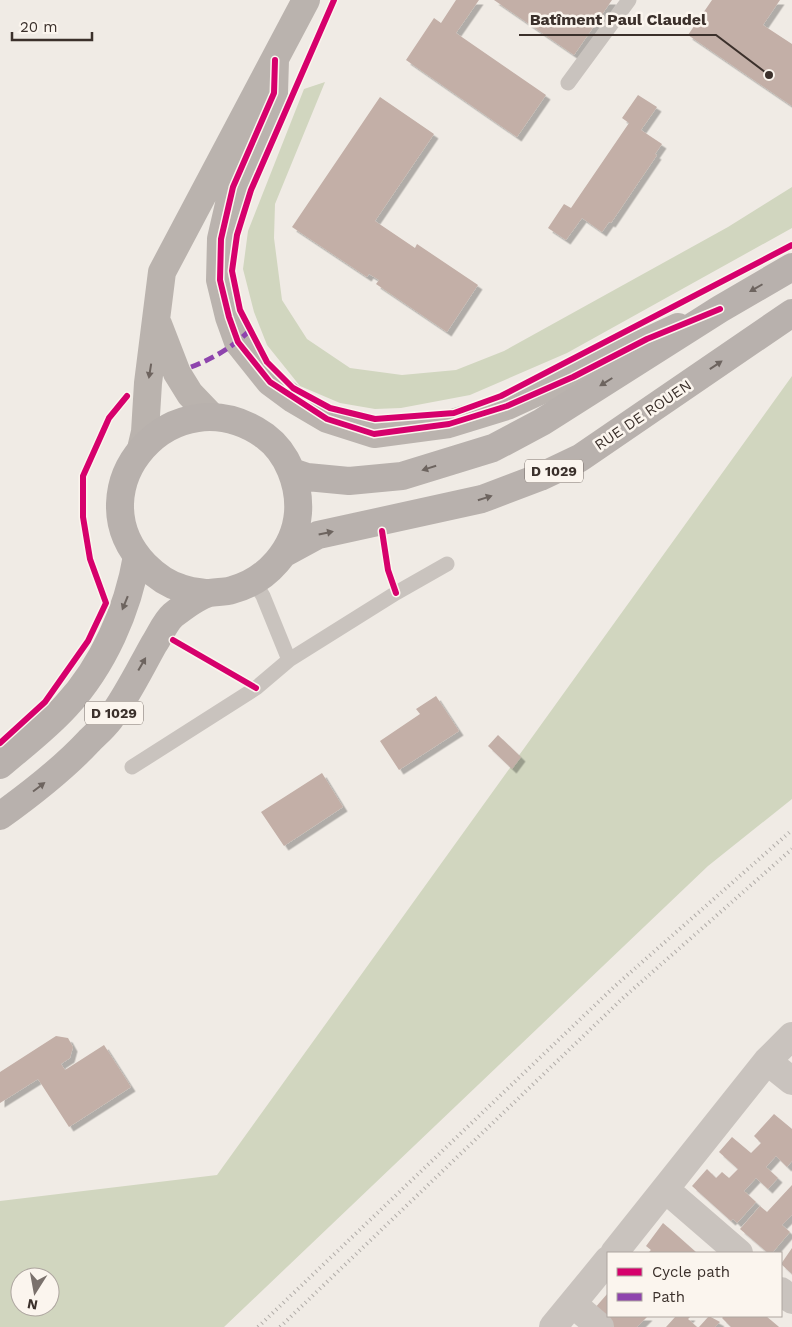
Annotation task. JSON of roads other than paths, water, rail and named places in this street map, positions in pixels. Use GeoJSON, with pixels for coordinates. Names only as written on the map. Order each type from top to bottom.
{"type":"FeatureCollection","features":[{"type":"Feature","properties":{"kind":"main road"},"geometry":{"type":"LineString","coordinates":[[292,472],[307,477],[349,480],[402,476],[493,448],[542,422],[720,308],[792,267]]}},
{"type":"Feature","properties":{"kind":"main road","name":"RUE DE ROUEN"},"geometry":{"type":"LineString","coordinates":[[283,554],[318,535],[482,499],[540,477],[580,458],[792,312]]}},
{"type":"Feature","properties":{"kind":"main road"},"geometry":{"type":"LineString","coordinates":[[212,417],[233,420],[251,427],[268,439],[282,454],[292,472],[297,493],[298,514],[293,535],[283,554],[270,570],[254,581],[231,590],[206,594],[180,588],[156,576],[137,556],[124,528],[121,513],[122,490],[128,468],[141,449],[156,435],[173,424],[192,418],[212,417]]}},
{"type":"Feature","properties":{"kind":"main road","name":"D 1029"},"geometry":{"type":"LineString","coordinates":[[0,765],[66,707],[98,666],[133,581],[137,556]]}},
{"type":"Feature","properties":{"kind":"main road","name":"D 1029"},"geometry":{"type":"LineString","coordinates":[[0,816],[60,771],[110,720],[171,617],[206,594]]}},
{"type":"Feature","properties":{"kind":"street"},"geometry":{"type":"LineString","coordinates":[[141,449],[145,432],[148,383],[162,272],[306,0]]}},
{"type":"Feature","properties":{"kind":"street"},"geometry":{"type":"LineString","coordinates":[[275,60],[274,93],[233,187],[221,239],[220,280],[229,317],[238,342],[270,382],[327,420],[374,434],[449,424],[507,406],[573,377],[647,339],[720,308]]}},
{"type":"Feature","properties":{"kind":"street"},"geometry":{"type":"LineString","coordinates":[[157,322],[177,373],[190,394],[212,417]]}},
{"type":"Feature","properties":{"kind":"street"},"geometry":{"type":"LineString","coordinates":[[615,1252],[768,1061],[792,1036]]}},
{"type":"Feature","properties":{"kind":"street"},"geometry":{"type":"LineString","coordinates":[[768,1061],[792,1081]]}},
{"type":"Feature","properties":{"kind":"street"},"geometry":{"type":"LineString","coordinates":[[664,1189],[738,1252]]}},
{"type":"Feature","properties":{"kind":"street"},"geometry":{"type":"LineString","coordinates":[[553,1327],[607,1261]]}},
{"type":"Feature","properties":{"kind":"street"},"geometry":{"type":"LineString","coordinates":[[782,1291],[792,1300]]}},
{"type":"Feature","properties":{"kind":"street"},"geometry":{"type":"LineString","coordinates":[[573,1304],[600,1327]]}},
{"type":"Feature","properties":{"kind":"lane"},"geometry":{"type":"LineString","coordinates":[[568,83],[629,0]]}},
{"type":"Feature","properties":{"kind":"lane"},"geometry":{"type":"LineString","coordinates":[[132,767],[256,688],[289,660],[396,593],[447,564]]}},
{"type":"Feature","properties":{"kind":"lane"},"geometry":{"type":"LineString","coordinates":[[254,581],[263,596],[289,660]]}},
{"type":"Feature","properties":{"kind":"railway"},"geometry":{"type":"LineString","coordinates":[[258,1327],[615,986],[792,830]]}},
{"type":"Feature","properties":{"kind":"railway"},"geometry":{"type":"LineString","coordinates":[[280,1327],[623,998],[792,849]]}},
{"type":"Feature","properties":{"kind":"place","name":"Batîment Paul Claudel"},"geometry":{"type":"Point","coordinates":[769,75]}}]}
